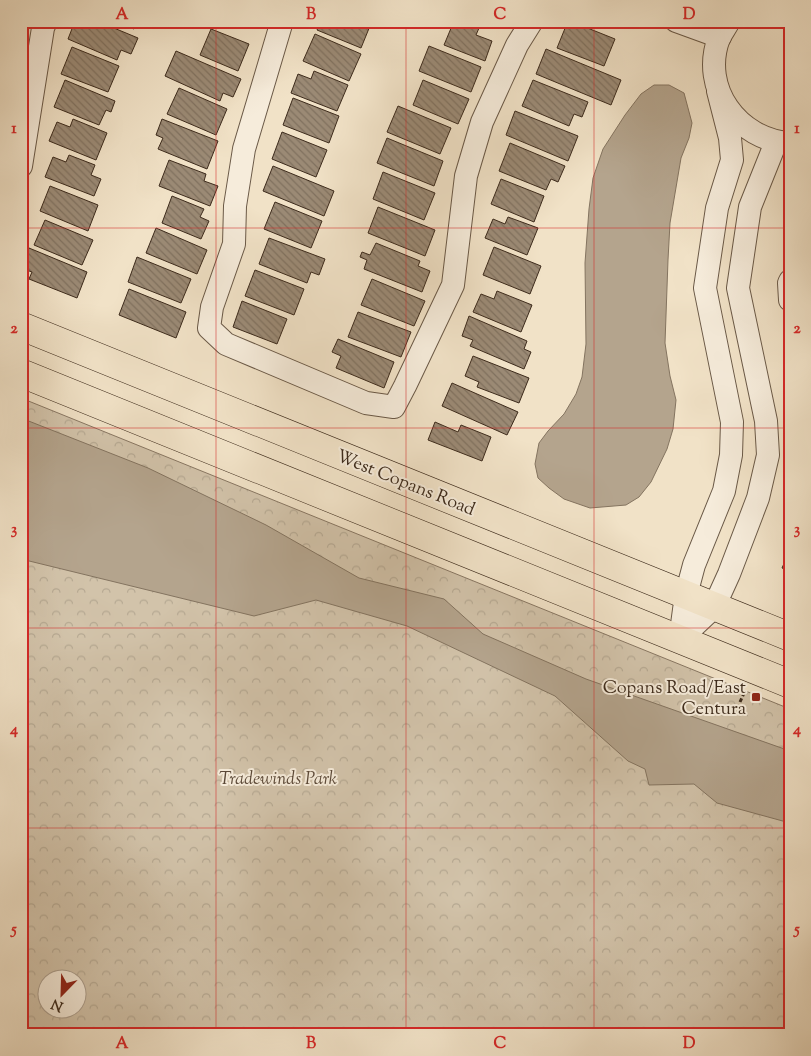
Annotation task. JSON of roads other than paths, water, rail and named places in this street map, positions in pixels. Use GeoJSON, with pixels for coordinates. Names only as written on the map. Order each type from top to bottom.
{"type":"FeatureCollection","features":[{"type":"Feature","properties":{"kind":"main road","name":"West Copans Road"},"geometry":{"type":"LineString","coordinates":[[21,326],[790,637]]}},
{"type":"Feature","properties":{"kind":"main road"},"geometry":{"type":"LineString","coordinates":[[21,373],[790,684]]}},
{"type":"Feature","properties":{"kind":"street"},"geometry":{"type":"LineString","coordinates":[[21,166],[43,28],[46,21]]}},
{"type":"Feature","properties":{"kind":"street"},"geometry":{"type":"LineString","coordinates":[[282,21],[244,149],[234,206],[234,244],[212,307],[210,328],[226,344],[366,403],[394,407],[406,386],[453,285],[466,176],[482,122],[517,45],[532,21]]}},
{"type":"Feature","properties":{"kind":"street"},"geometry":{"type":"LineString","coordinates":[[676,21],[724,29],[715,55],[714,74],[730,138],[732,160],[717,208],[705,288],[732,422],[731,455],[724,491],[694,565],[686,595],[680,639]]}},
{"type":"Feature","properties":{"kind":"street"},"geometry":{"type":"LineString","coordinates":[[680,639],[714,607],[730,574],[758,498],[768,456],[766,422],[738,288],[750,207],[783,143],[751,132],[731,115],[718,92]]}},
{"type":"Feature","properties":{"kind":"street"},"geometry":{"type":"LineString","coordinates":[[711,244],[744,252]]}},
{"type":"Feature","properties":{"kind":"street"},"geometry":{"type":"LineString","coordinates":[[790,281],[790,300]]}},
{"type":"Feature","properties":{"kind":"street"},"geometry":{"type":"LineString","coordinates":[[731,455],[768,456]]}},
{"type":"Feature","properties":{"kind":"place","name":"Copans Road/East Centura"},"geometry":{"type":"Point","coordinates":[756,697]}},
{"type":"Feature","properties":{"kind":"park label","name":"Tradewinds Park"},"geometry":{"type":"Point","coordinates":[278,778]}}]}
